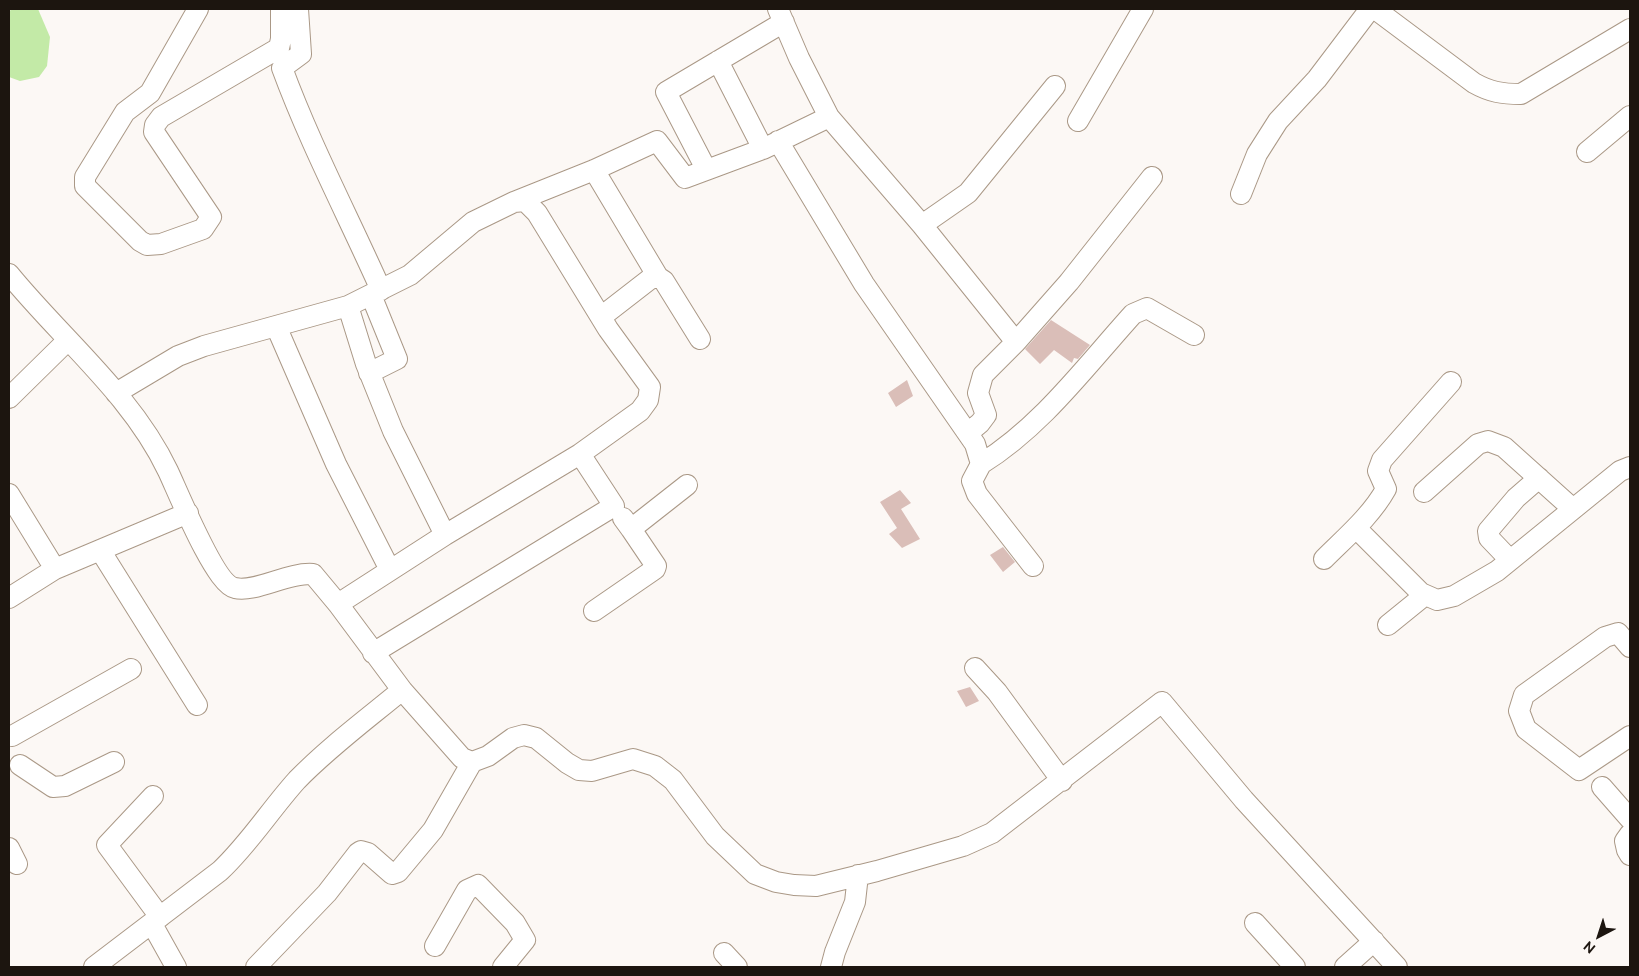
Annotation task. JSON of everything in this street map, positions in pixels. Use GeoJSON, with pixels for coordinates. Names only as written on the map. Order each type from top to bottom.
{"type":"FeatureCollection","features":[{"type":"Feature","properties":{"kind":"street"},"geometry":{"type":"LineString","coordinates":[[198,9],[150,93],[125,112],[85,177],[85,186],[140,241],[147,245],[160,244],[203,229],[212,217],[154,132],[154,125],[161,117],[279,48],[281,39],[281,9]]}},
{"type":"Feature","properties":{"kind":"street"},"geometry":{"type":"LineString","coordinates":[[298,9],[301,54],[282,68],[304,126],[338,195],[376,292],[397,359],[369,373]]}},
{"type":"Feature","properties":{"kind":"street"},"geometry":{"type":"LineString","coordinates":[[1078,121],[1143,9]]}},
{"type":"Feature","properties":{"kind":"street"},"geometry":{"type":"LineString","coordinates":[[1242,194],[1257,154],[1278,121],[1317,79],[1370,9]]}},
{"type":"Feature","properties":{"kind":"street"},"geometry":{"type":"LineString","coordinates":[[1375,9],[1474,83],[1490,92],[1505,94],[1521,94],[1630,29]]}},
{"type":"Feature","properties":{"kind":"street"},"geometry":{"type":"LineString","coordinates":[[706,169],[666,92],[718,61],[781,15],[799,58],[830,117],[922,225],[1016,342]]}},
{"type":"Feature","properties":{"kind":"street"},"geometry":{"type":"LineString","coordinates":[[718,61],[771,145],[864,284],[968,433],[980,454],[981,464]]}},
{"type":"Feature","properties":{"kind":"street"},"geometry":{"type":"LineString","coordinates":[[922,225],[968,193],[1055,86]]}},
{"type":"Feature","properties":{"kind":"street"},"geometry":{"type":"LineString","coordinates":[[1587,152],[1630,116]]}},
{"type":"Feature","properties":{"kind":"street"},"geometry":{"type":"LineString","coordinates":[[116,393],[178,356],[204,346],[348,306],[410,275],[474,222],[514,202],[594,170],[657,141],[685,178],[771,145],[830,117]]}},
{"type":"Feature","properties":{"kind":"street"},"geometry":{"type":"LineString","coordinates":[[594,170],[658,277],[664,281],[700,339]]}},
{"type":"Feature","properties":{"kind":"street"},"geometry":{"type":"LineString","coordinates":[[968,433],[986,415],[978,393],[983,375],[1016,342],[1069,282],[1152,177]]}},
{"type":"Feature","properties":{"kind":"street"},"geometry":{"type":"LineString","coordinates":[[338,604],[445,535],[580,454],[640,411],[648,400],[650,387],[601,317],[537,213],[525,201],[514,202]]}},
{"type":"Feature","properties":{"kind":"street"},"geometry":{"type":"LineString","coordinates":[[9,275],[116,393],[147,432],[216,571],[224,582],[234,588],[247,588],[302,573],[313,574],[338,604],[402,690],[447,744],[462,758],[472,762]]}},
{"type":"Feature","properties":{"kind":"street"},"geometry":{"type":"LineString","coordinates":[[601,317],[650,279],[658,277]]}},
{"type":"Feature","properties":{"kind":"street"},"geometry":{"type":"LineString","coordinates":[[348,306],[369,373],[394,431],[445,535]]}},
{"type":"Feature","properties":{"kind":"street"},"geometry":{"type":"LineString","coordinates":[[1033,566],[977,494],[972,481],[981,464],[1003,451],[1045,412],[1094,362],[1133,314],[1140,309],[1148,308],[1194,335]]}},
{"type":"Feature","properties":{"kind":"street"},"geometry":{"type":"LineString","coordinates":[[276,326],[336,464],[390,570]]}},
{"type":"Feature","properties":{"kind":"street"},"geometry":{"type":"LineString","coordinates":[[9,398],[67,341]]}},
{"type":"Feature","properties":{"kind":"street"},"geometry":{"type":"LineString","coordinates":[[1324,559],[1356,528],[1386,489],[1378,471],[1382,460],[1451,382]]}},
{"type":"Feature","properties":{"kind":"street"},"geometry":{"type":"LineString","coordinates":[[1424,492],[1478,444],[1488,441],[1504,447],[1573,509]]}},
{"type":"Feature","properties":{"kind":"street"},"geometry":{"type":"LineString","coordinates":[[580,454],[656,566],[655,569],[594,611]]}},
{"type":"Feature","properties":{"kind":"street"},"geometry":{"type":"LineString","coordinates":[[1356,528],[1425,595],[1437,600],[1454,596],[1497,570],[1620,470],[1630,467]]}},
{"type":"Feature","properties":{"kind":"street"},"geometry":{"type":"LineString","coordinates":[[1510,560],[1488,538],[1488,531],[1516,498],[1539,478]]}},
{"type":"Feature","properties":{"kind":"street"},"geometry":{"type":"LineString","coordinates":[[631,528],[687,485]]}},
{"type":"Feature","properties":{"kind":"street"},"geometry":{"type":"LineString","coordinates":[[9,494],[55,570]]}},
{"type":"Feature","properties":{"kind":"street"},"geometry":{"type":"LineString","coordinates":[[373,653],[614,506]]}},
{"type":"Feature","properties":{"kind":"street"},"geometry":{"type":"LineString","coordinates":[[9,598],[55,570],[188,513]]}},
{"type":"Feature","properties":{"kind":"street"},"geometry":{"type":"LineString","coordinates":[[100,550],[197,705]]}},
{"type":"Feature","properties":{"kind":"street"},"geometry":{"type":"LineString","coordinates":[[1388,625],[1425,595]]}},
{"type":"Feature","properties":{"kind":"street"},"geometry":{"type":"LineString","coordinates":[[1630,647],[1618,633],[1605,636],[1553,677],[1524,696],[1519,711],[1526,729],[1579,770],[1630,736]]}},
{"type":"Feature","properties":{"kind":"street"},"geometry":{"type":"LineString","coordinates":[[975,668],[997,692],[1062,781]]}},
{"type":"Feature","properties":{"kind":"street"},"geometry":{"type":"LineString","coordinates":[[114,762],[65,786],[53,787],[14,768],[21,754],[10,732],[131,669]]}},
{"type":"Feature","properties":{"kind":"street"},"geometry":{"type":"LineString","coordinates":[[94,967],[220,871],[236,856],[308,770],[402,690]]}},
{"type":"Feature","properties":{"kind":"street"},"geometry":{"type":"LineString","coordinates":[[256,967],[328,893],[358,853],[361,851],[368,854],[392,874],[398,872],[433,830],[472,762],[488,756],[513,738],[524,735],[536,738],[567,763],[579,770],[592,771],[633,760],[655,766],[673,780],[715,836],[755,874],[776,882],[816,886],[963,846],[985,836],[1062,781],[1162,702],[1244,800],[1397,967]]}},
{"type":"Feature","properties":{"kind":"street"},"geometry":{"type":"LineString","coordinates":[[1602,787],[1630,819]]}},
{"type":"Feature","properties":{"kind":"street"},"geometry":{"type":"LineString","coordinates":[[153,796],[107,845],[156,920],[176,967]]}},
{"type":"Feature","properties":{"kind":"street"},"geometry":{"type":"LineString","coordinates":[[1630,834],[1625,841],[1626,850],[1630,855]]}},
{"type":"Feature","properties":{"kind":"street"},"geometry":{"type":"LineString","coordinates":[[831,967],[834,952],[855,902],[858,875]]}},
{"type":"Feature","properties":{"kind":"street"},"geometry":{"type":"LineString","coordinates":[[434,946],[467,890],[478,886],[515,923],[525,940],[502,967]]}},
{"type":"Feature","properties":{"kind":"street"},"geometry":{"type":"LineString","coordinates":[[1255,923],[1295,967]]}},
{"type":"Feature","properties":{"kind":"street"},"geometry":{"type":"LineString","coordinates":[[1345,967],[1374,941]]}},
{"type":"Feature","properties":{"kind":"shaded area"},"geometry":{"type":"Polygon","coordinates":[[[13,9],[38,9],[50,37],[47,66],[39,77],[20,81],[9,77],[9,11],[13,9]]]}},
{"type":"Feature","properties":{"kind":"building"},"geometry":{"type":"Polygon","coordinates":[[[1051,320],[1090,345],[1078,359],[1074,358],[1072,363],[1054,350],[1040,364],[1025,349],[1051,320]]]}},
{"type":"Feature","properties":{"kind":"building"},"geometry":{"type":"Polygon","coordinates":[[[907,380],[913,396],[896,407],[888,393],[907,380]]]}},
{"type":"Feature","properties":{"kind":"building"},"geometry":{"type":"Polygon","coordinates":[[[900,490],[911,503],[901,509],[920,539],[902,548],[889,534],[897,528],[880,502],[900,490]]]}},
{"type":"Feature","properties":{"kind":"building"},"geometry":{"type":"Polygon","coordinates":[[[1003,547],[1015,562],[1003,572],[990,555],[1003,547]]]}},
{"type":"Feature","properties":{"kind":"building"},"geometry":{"type":"Polygon","coordinates":[[[970,687],[979,701],[966,707],[957,691],[970,687]]]}}]}
